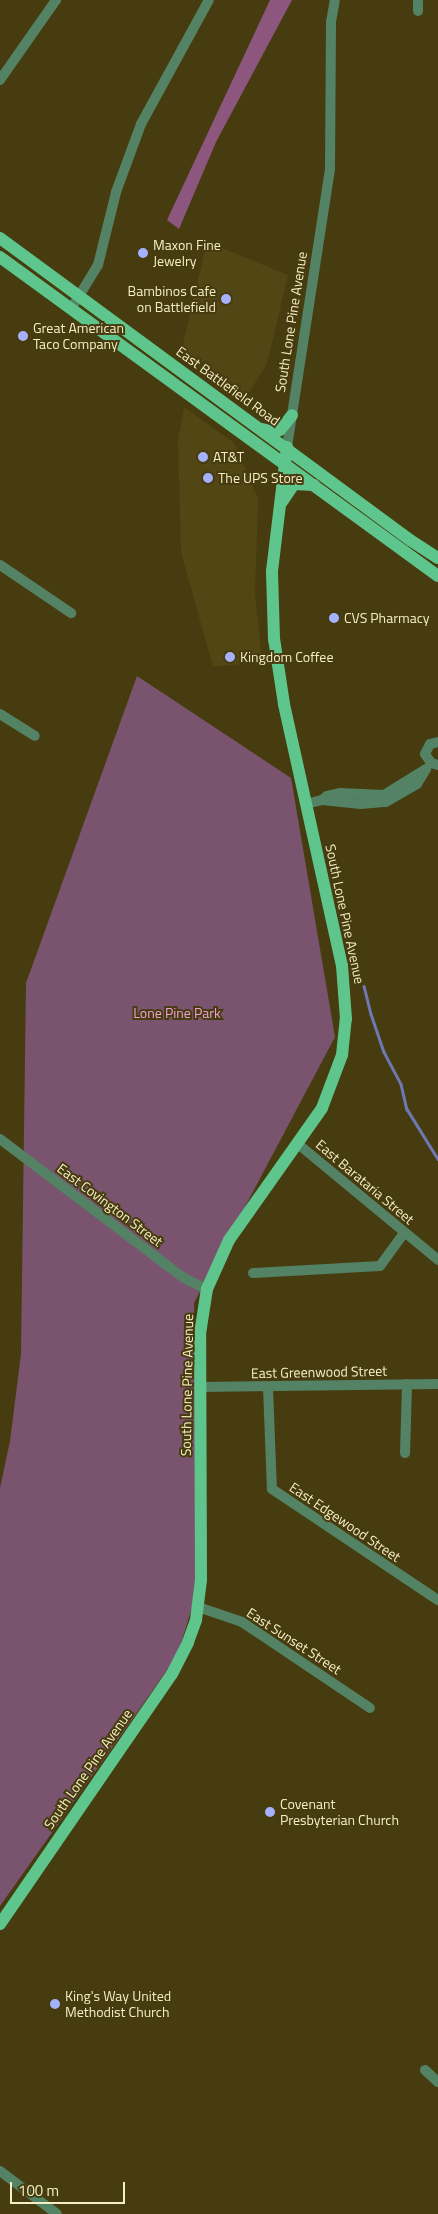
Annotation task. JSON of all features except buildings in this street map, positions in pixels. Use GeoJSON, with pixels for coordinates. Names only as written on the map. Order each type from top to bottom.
{"type":"FeatureCollection","features":[{"type":"Feature","properties":{"kind":"main road","name":"East Battlefield Road"},"geometry":{"type":"LineString","coordinates":[[0,238],[287,447],[410,540],[438,558]]}},
{"type":"Feature","properties":{"kind":"main road","name":"East Battlefield Road"},"geometry":{"type":"LineString","coordinates":[[0,257],[285,461],[438,576]]}},
{"type":"Feature","properties":{"kind":"main road"},"geometry":{"type":"LineString","coordinates":[[259,427],[274,432],[280,430],[292,415]]}},
{"type":"Feature","properties":{"kind":"main road","name":"South Lone Pine Avenue"},"geometry":{"type":"LineString","coordinates":[[0,1922],[172,1674],[188,1642],[198,1607],[202,1567],[200,1334],[207,1289],[229,1240],[298,1144],[332,1087],[342,1055],[346,1019],[342,966],[281,689],[274,638],[272,571],[287,447]]}},
{"type":"Feature","properties":{"kind":"main road"},"geometry":{"type":"LineString","coordinates":[[278,517],[284,498],[294,484],[301,482],[318,487]]}},
{"type":"Feature","properties":{"kind":"street"},"geometry":{"type":"LineString","coordinates":[[0,80],[56,0]]}},
{"type":"Feature","properties":{"kind":"street"},"geometry":{"type":"LineString","coordinates":[[71,309],[100,260],[119,184],[142,124],[209,0]]}},
{"type":"Feature","properties":{"kind":"street","name":"South Lone Pine Avenue"},"geometry":{"type":"LineString","coordinates":[[287,447],[330,168],[331,22],[335,0]]}},
{"type":"Feature","properties":{"kind":"street"},"geometry":{"type":"LineString","coordinates":[[418,0],[418,11]]}},
{"type":"Feature","properties":{"kind":"street"},"geometry":{"type":"LineString","coordinates":[[0,565],[71,613]]}},
{"type":"Feature","properties":{"kind":"street"},"geometry":{"type":"LineString","coordinates":[[0,714],[35,736]]}},
{"type":"Feature","properties":{"kind":"street"},"geometry":{"type":"LineString","coordinates":[[306,804],[335,798],[368,804],[417,784],[431,766],[426,750],[430,744],[438,742]]}},
{"type":"Feature","properties":{"kind":"street","name":"East Covington Street"},"geometry":{"type":"LineString","coordinates":[[0,1138],[184,1278],[207,1289]]}},
{"type":"Feature","properties":{"kind":"street","name":"East Barataria Street"},"geometry":{"type":"LineString","coordinates":[[298,1144],[438,1260]]}},
{"type":"Feature","properties":{"kind":"street"},"geometry":{"type":"LineString","coordinates":[[253,1273],[380,1266],[404,1232]]}},
{"type":"Feature","properties":{"kind":"street"},"geometry":{"type":"LineString","coordinates":[[405,1453],[407,1384]]}},
{"type":"Feature","properties":{"kind":"street","name":"East Greenwood Street"},"geometry":{"type":"LineString","coordinates":[[200,1387],[438,1384]]}},
{"type":"Feature","properties":{"kind":"street","name":"East Edgewood Street"},"geometry":{"type":"LineString","coordinates":[[268,1387],[272,1490],[438,1600]]}},
{"type":"Feature","properties":{"kind":"street","name":"East Sunset Street"},"geometry":{"type":"LineString","coordinates":[[198,1607],[242,1622],[370,1708]]}},
{"type":"Feature","properties":{"kind":"street"},"geometry":{"type":"LineString","coordinates":[[425,2070],[438,2082]]}},
{"type":"Feature","properties":{"kind":"street"},"geometry":{"type":"LineString","coordinates":[[0,2171],[58,2214]]}},
{"type":"Feature","properties":{"kind":"shaded area"},"geometry":{"type":"Polygon","coordinates":[[[270,0],[292,0],[216,142],[179,229],[167,220],[270,0]]]}},
{"type":"Feature","properties":{"kind":"shaded area"},"geometry":{"type":"Polygon","coordinates":[[[207,242],[288,275],[267,364],[242,403],[180,357],[207,242]]]}},
{"type":"Feature","properties":{"kind":"shaded area"},"geometry":{"type":"Polygon","coordinates":[[[184,407],[234,443],[258,499],[255,594],[262,662],[213,667],[181,552],[178,440],[184,407]]]}},
{"type":"Feature","properties":{"kind":"green space","name":"Lone Pine Park"},"geometry":{"type":"Polygon","coordinates":[[[137,676],[291,778],[335,1037],[194,1303],[198,1562],[194,1601],[177,1656],[0,1906],[0,1488],[10,1441],[21,1354],[26,983],[137,676]]]}},
{"type":"Feature","properties":{"kind":"waterway"},"geometry":{"type":"LineString","coordinates":[[364,986],[384,1052],[401,1084],[407,1109],[438,1159]]}},
{"type":"Feature","properties":{"kind":"place","name":"Maxon Fine Jewelry"},"geometry":{"type":"Point","coordinates":[143,253]}},
{"type":"Feature","properties":{"kind":"place","name":"Bambinos Cafe on Battlefield"},"geometry":{"type":"Point","coordinates":[226,299]}},
{"type":"Feature","properties":{"kind":"place","name":"Great American Taco Company"},"geometry":{"type":"Point","coordinates":[23,336]}},
{"type":"Feature","properties":{"kind":"place","name":"AT&T"},"geometry":{"type":"Point","coordinates":[203,457]}},
{"type":"Feature","properties":{"kind":"place","name":"The UPS Store"},"geometry":{"type":"Point","coordinates":[208,478]}},
{"type":"Feature","properties":{"kind":"place","name":"CVS Pharmacy"},"geometry":{"type":"Point","coordinates":[334,618]}},
{"type":"Feature","properties":{"kind":"place","name":"Kingdom Coffee"},"geometry":{"type":"Point","coordinates":[230,657]}},
{"type":"Feature","properties":{"kind":"place","name":"Covenant Presbyterian Church"},"geometry":{"type":"Point","coordinates":[270,1812]}},
{"type":"Feature","properties":{"kind":"place","name":"King's Way United Methodist Church"},"geometry":{"type":"Point","coordinates":[55,2004]}}]}
